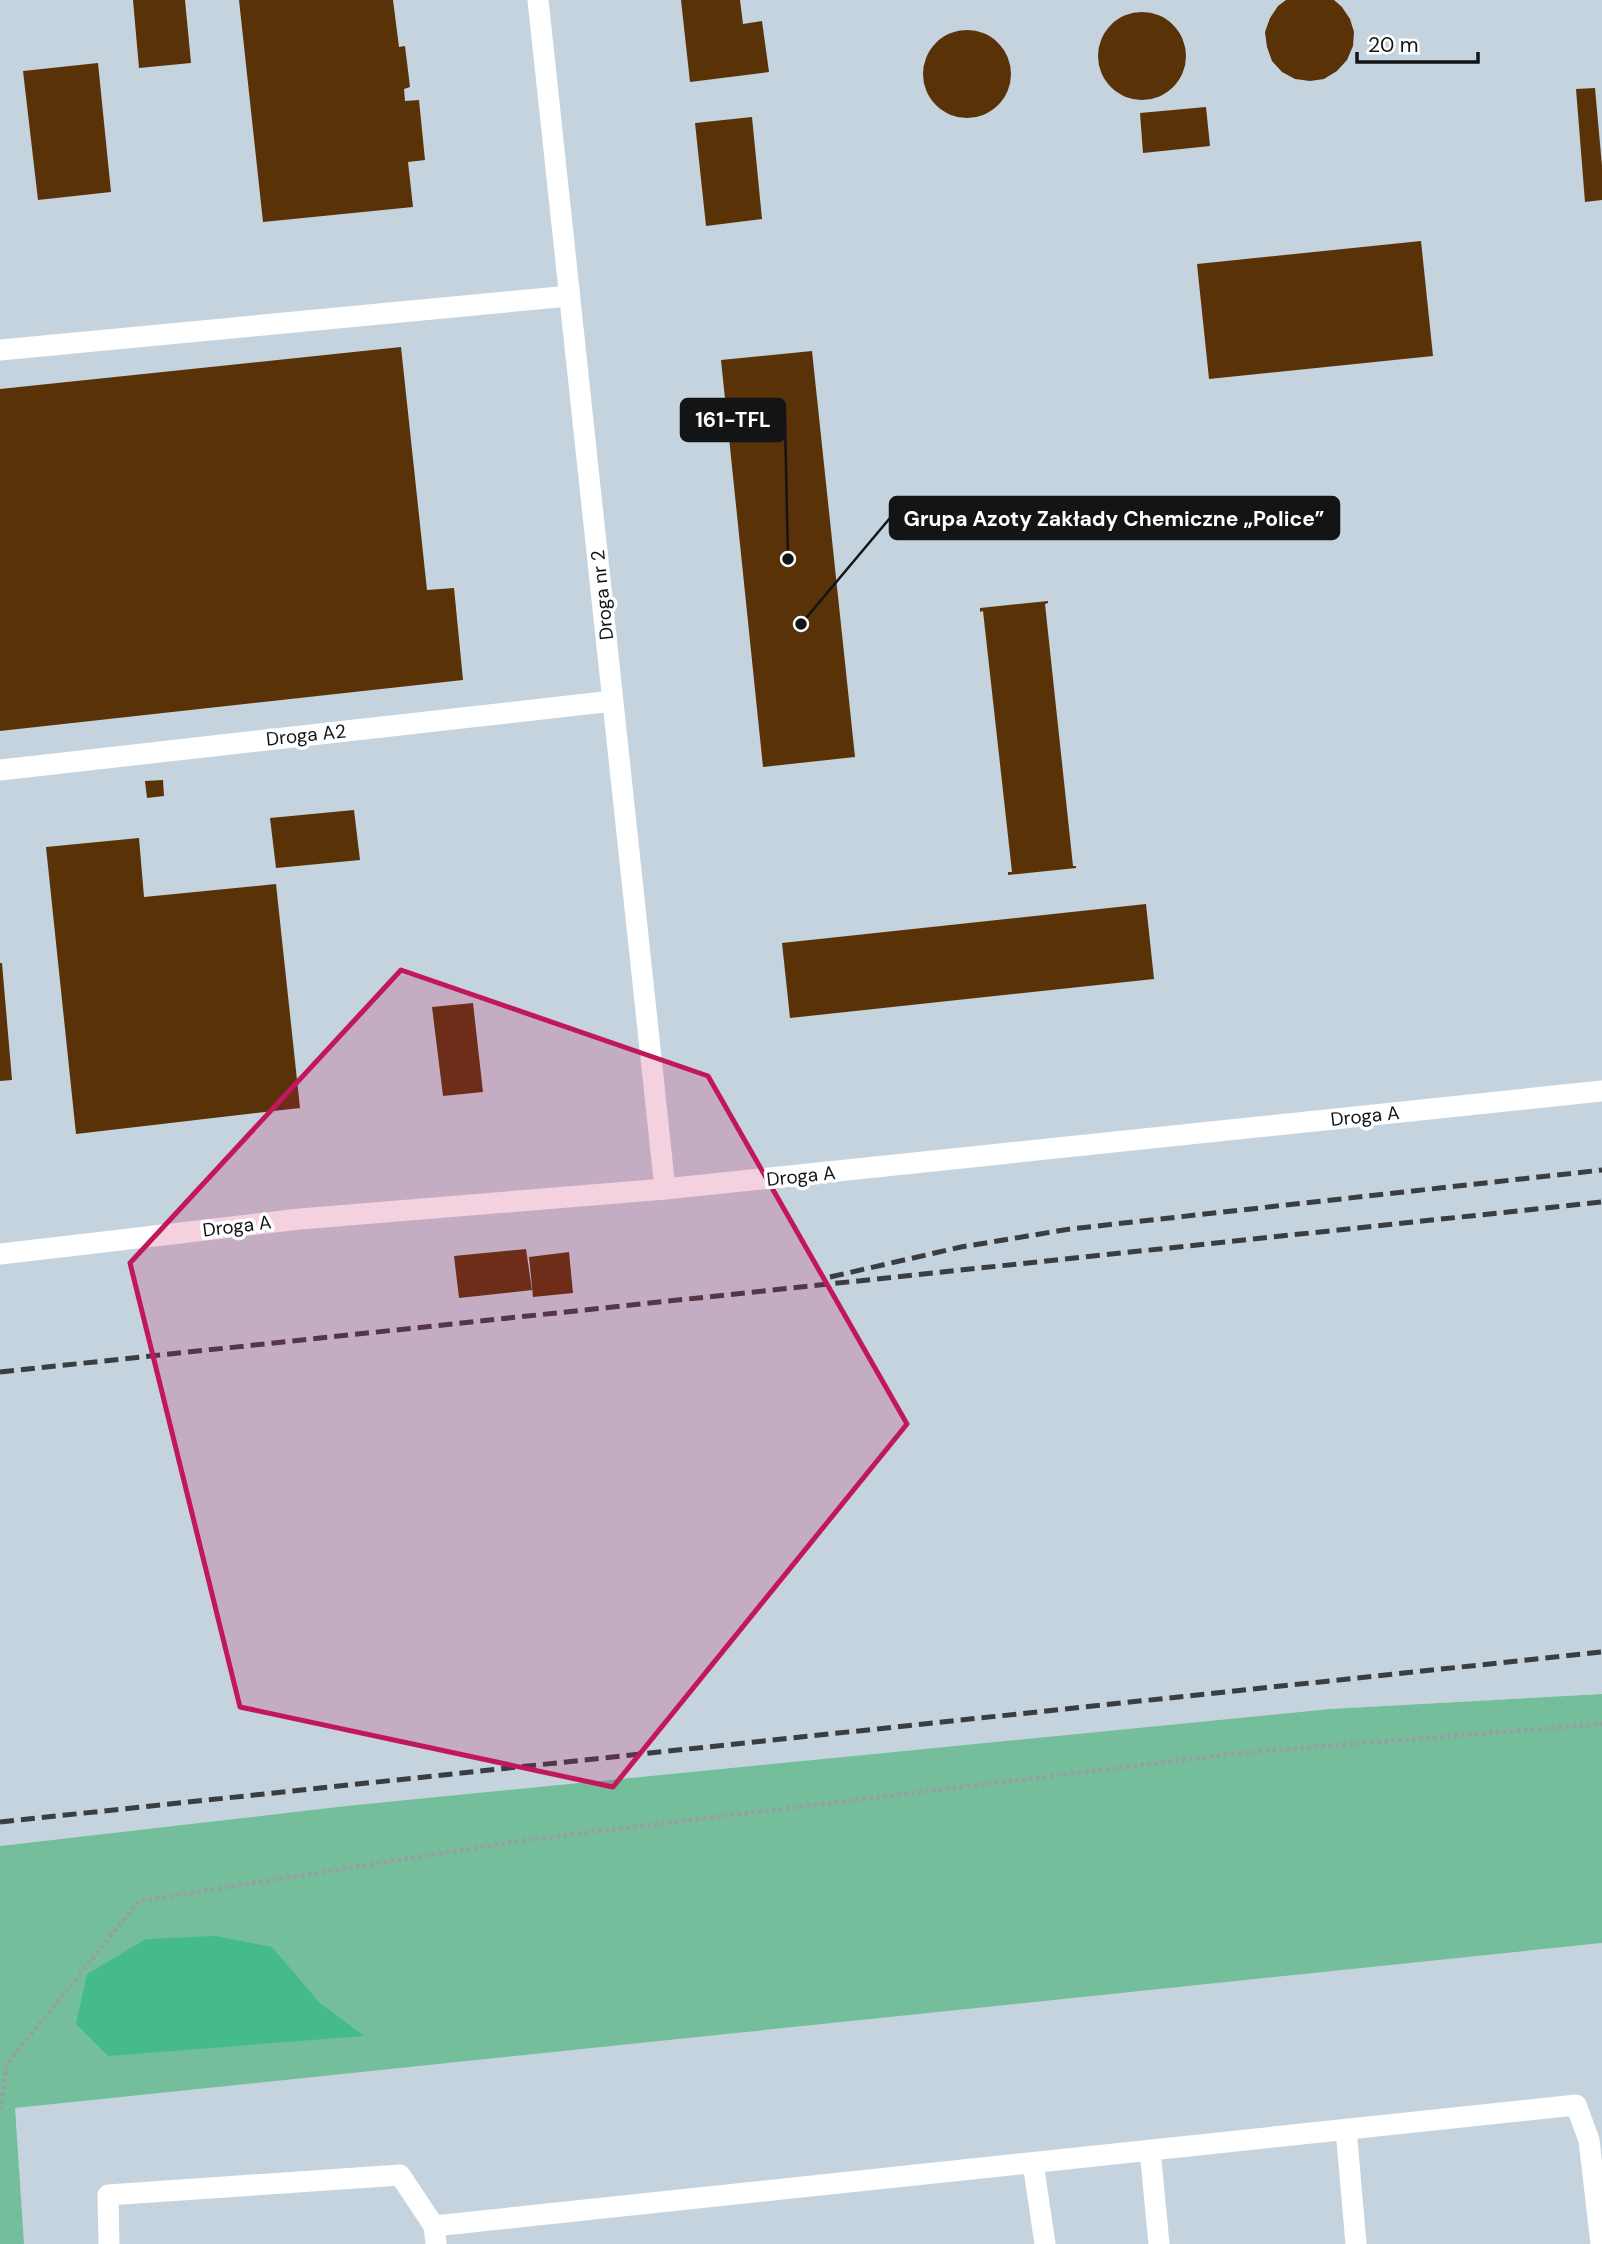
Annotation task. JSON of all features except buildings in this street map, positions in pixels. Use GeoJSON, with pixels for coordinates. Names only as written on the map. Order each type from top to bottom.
{"type":"FeatureCollection","features":[{"type":"Feature","properties":{"kind":"lane","name":"Droga nr 2"},"geometry":{"type":"LineString","coordinates":[[538,0],[665,1189]]}},
{"type":"Feature","properties":{"kind":"lane"},"geometry":{"type":"LineString","coordinates":[[0,350],[569,296]]}},
{"type":"Feature","properties":{"kind":"lane","name":"Droga A2"},"geometry":{"type":"LineString","coordinates":[[0,770],[613,701]]}},
{"type":"Feature","properties":{"kind":"lane","name":"Droga A"},"geometry":{"type":"LineString","coordinates":[[0,1254],[300,1219],[665,1189],[1602,1091]]}},
{"type":"Feature","properties":{"kind":"lane"},"geometry":{"type":"LineString","coordinates":[[110,2244],[108,2195],[400,2175],[435,2235],[1033,2163],[1576,2105],[1589,2140],[1601,2244]]}},
{"type":"Feature","properties":{"kind":"lane"},"geometry":{"type":"LineString","coordinates":[[1346,2129],[1356,2244]]}},
{"type":"Feature","properties":{"kind":"lane"},"geometry":{"type":"LineString","coordinates":[[1150,2150],[1158,2244]]}},
{"type":"Feature","properties":{"kind":"lane"},"geometry":{"type":"LineString","coordinates":[[1033,2163],[1045,2244]]}},
{"type":"Feature","properties":{"kind":"path"},"geometry":{"type":"LineString","coordinates":[[0,2110],[7,2064],[139,1901],[526,1840],[691,1819],[1241,1753],[1602,1724]]}},
{"type":"Feature","properties":{"kind":"highlighted area"},"geometry":{"type":"Polygon","coordinates":[[[401,970],[708,1076],[907,1424],[613,1787],[240,1707],[130,1263],[401,970]]]}},
{"type":"Feature","properties":{"kind":"shaded area"},"geometry":{"type":"Polygon","coordinates":[[[0,0],[1602,0],[1602,1694],[1330,1709],[346,1806],[0,1846],[0,0]]]}},
{"type":"Feature","properties":{"kind":"shaded area"},"geometry":{"type":"Polygon","coordinates":[[[1602,1943],[1602,2244],[24,2244],[14,2108],[1602,1943]]]}},
{"type":"Feature","properties":{"kind":"green space"},"geometry":{"type":"Polygon","coordinates":[[[1602,1694],[1602,1943],[15,2108],[24,2244],[0,2244],[0,1846],[346,1806],[1330,1709],[1602,1694]]]}},
{"type":"Feature","properties":{"kind":"green space"},"geometry":{"type":"Polygon","coordinates":[[[215,1936],[272,1947],[319,2002],[364,2036],[108,2056],[76,2024],[87,1974],[146,1939],[215,1936]]]}},
{"type":"Feature","properties":{"kind":"railway"},"geometry":{"type":"LineString","coordinates":[[830,1277],[961,1247],[1070,1229],[1602,1170]]}},
{"type":"Feature","properties":{"kind":"railway"},"geometry":{"type":"LineString","coordinates":[[0,1372],[1602,1202]]}},
{"type":"Feature","properties":{"kind":"railway"},"geometry":{"type":"LineString","coordinates":[[0,1822],[1602,1652]]}},
{"type":"Feature","properties":{"kind":"place","name":"161-TFL"},"geometry":{"type":"Point","coordinates":[788,559]}},
{"type":"Feature","properties":{"kind":"place","name":"Grupa Azoty Zakłady Chemiczne „Police”"},"geometry":{"type":"Point","coordinates":[801,624]}}]}
